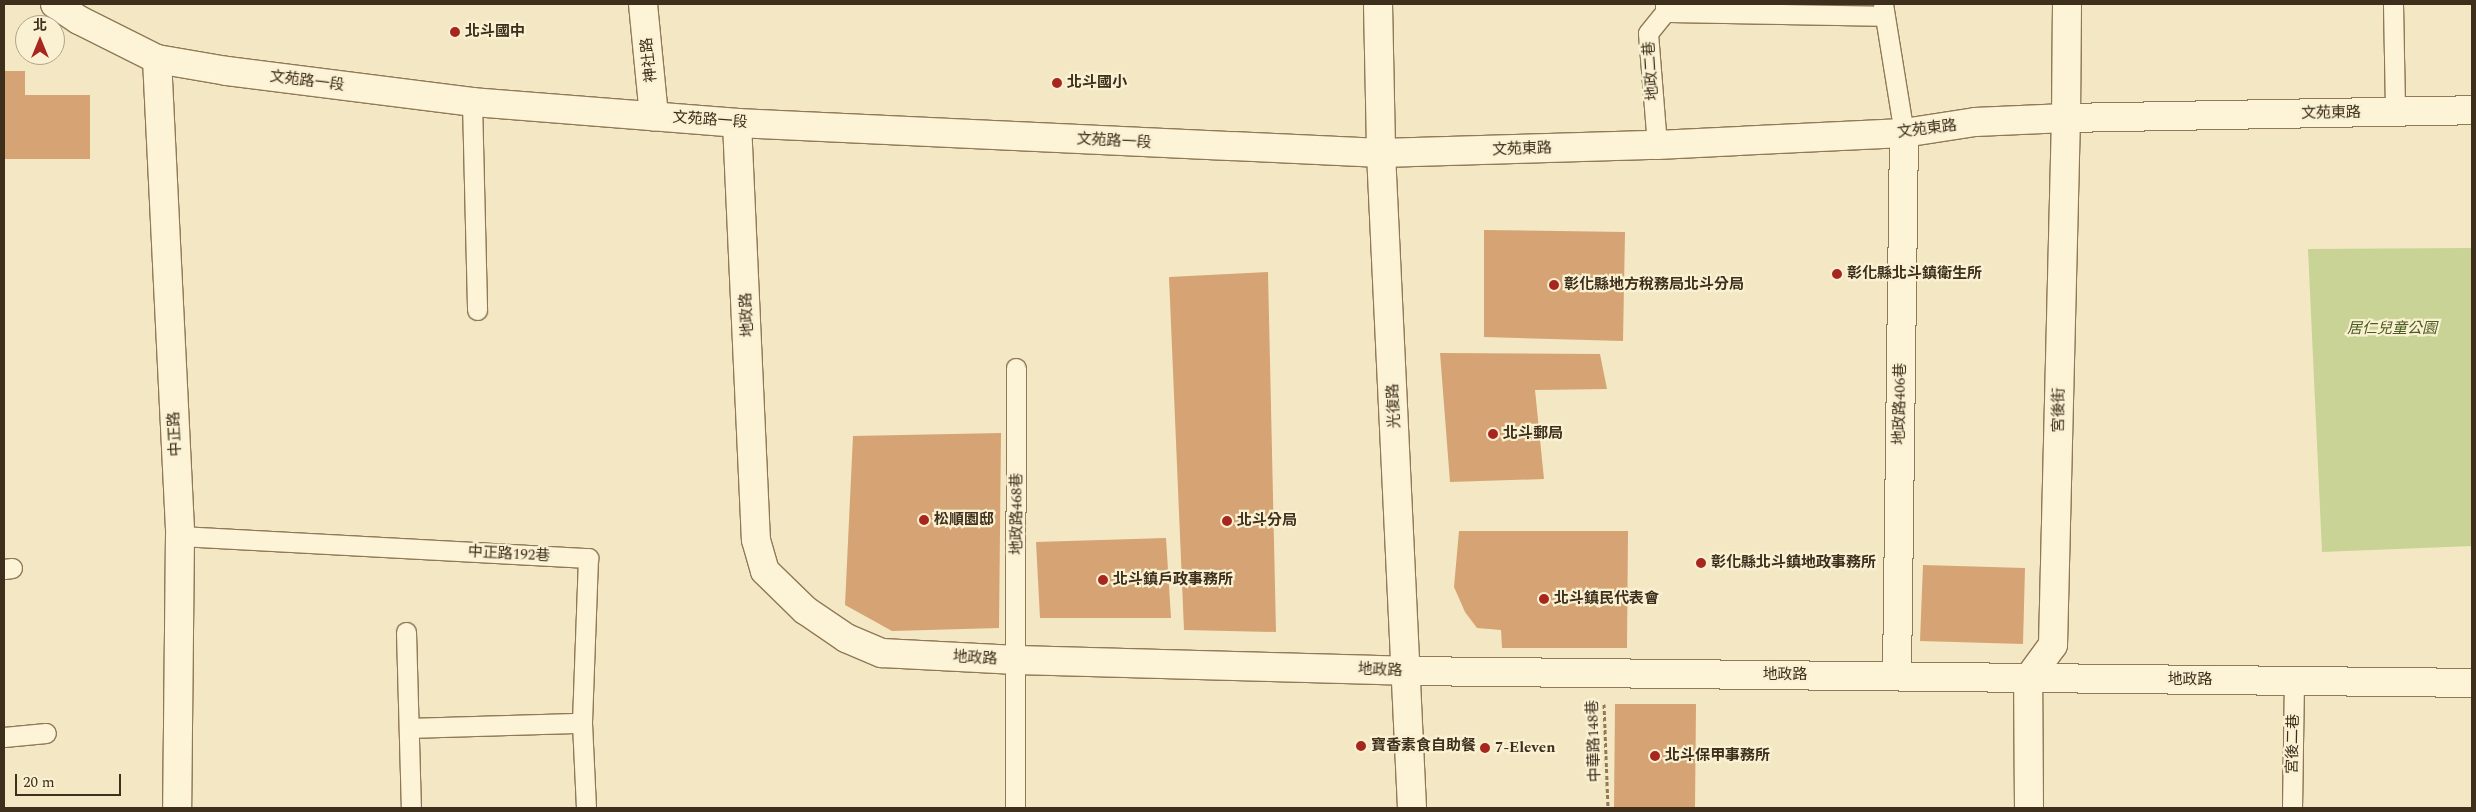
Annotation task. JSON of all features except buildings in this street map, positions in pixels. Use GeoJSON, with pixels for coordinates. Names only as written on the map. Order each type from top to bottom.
{"type":"FeatureCollection","features":[{"type":"Feature","properties":{"kind":"street","name":"文苑路一段"},"geometry":{"type":"LineString","coordinates":[[56,4],[79,20],[157,59],[227,71],[472,102],[737,123],[1382,154]]}},
{"type":"Feature","properties":{"kind":"street","name":"神社路"},"geometry":{"type":"LineString","coordinates":[[643,4],[654,116]]}},
{"type":"Feature","properties":{"kind":"street","name":"光復路"},"geometry":{"type":"LineString","coordinates":[[1378,4],[1382,154],[1412,808]]}},
{"type":"Feature","properties":{"kind":"street","name":"宮後街"},"geometry":{"type":"LineString","coordinates":[[2028,679],[2053,645],[2067,4]]}},
{"type":"Feature","properties":{"kind":"street","name":"中正路"},"geometry":{"type":"LineString","coordinates":[[157,59],[180,536],[177,808]]}},
{"type":"Feature","properties":{"kind":"street","name":"文苑東路"},"geometry":{"type":"LineString","coordinates":[[1382,154],[1657,145],[1904,133],[1974,122],[2066,118],[2472,110]]}},
{"type":"Feature","properties":{"kind":"street","name":"地政路"},"geometry":{"type":"LineString","coordinates":[[737,123],[756,540],[765,571],[805,610],[846,638],[882,653],[1017,660],[1406,671],[1896,675],[2028,679],[2472,683]]}},
{"type":"Feature","properties":{"kind":"street","name":"地政路406巷"},"geometry":{"type":"LineString","coordinates":[[1896,675],[1904,133]]}},
{"type":"Feature","properties":{"kind":"street"},"geometry":{"type":"LineString","coordinates":[[2028,679],[2029,808]]}},
{"type":"Feature","properties":{"kind":"lane"},"geometry":{"type":"LineString","coordinates":[[2393,4],[2395,112]]}},
{"type":"Feature","properties":{"kind":"lane"},"geometry":{"type":"LineString","coordinates":[[1665,8],[1883,10],[1904,133]]}},
{"type":"Feature","properties":{"kind":"lane","name":"地政二巷"},"geometry":{"type":"LineString","coordinates":[[1657,145],[1648,33],[1665,8]]}},
{"type":"Feature","properties":{"kind":"lane"},"geometry":{"type":"LineString","coordinates":[[472,102],[477,310]]}},
{"type":"Feature","properties":{"kind":"lane","name":"地政路468巷"},"geometry":{"type":"LineString","coordinates":[[1015,808],[1017,660],[1016,368]]}},
{"type":"Feature","properties":{"kind":"lane","name":"中正路192巷"},"geometry":{"type":"LineString","coordinates":[[180,536],[588,558],[582,723],[586,808]]}},
{"type":"Feature","properties":{"kind":"lane"},"geometry":{"type":"LineString","coordinates":[[406,632],[411,808]]}},
{"type":"Feature","properties":{"kind":"lane","name":"宮後二巷"},"geometry":{"type":"LineString","coordinates":[[2292,808],[2294,681]]}},
{"type":"Feature","properties":{"kind":"lane"},"geometry":{"type":"LineString","coordinates":[[409,728],[582,723]]}},
{"type":"Feature","properties":{"kind":"lane"},"geometry":{"type":"LineString","coordinates":[[4,737],[46,733]]}},
{"type":"Feature","properties":{"kind":"path","name":"中華路148巷"},"geometry":{"type":"LineString","coordinates":[[1602,674],[1608,808]]}},
{"type":"Feature","properties":{"kind":"green space","name":"居仁兒童公園"},"geometry":{"type":"Polygon","coordinates":[[[2472,248],[2472,546],[2322,552],[2308,249],[2472,248]]]}},
{"type":"Feature","properties":{"kind":"place","name":"北斗國中"},"geometry":{"type":"Point","coordinates":[455,32]}},
{"type":"Feature","properties":{"kind":"place","name":"北斗國小"},"geometry":{"type":"Point","coordinates":[1057,83]}},
{"type":"Feature","properties":{"kind":"place","name":"彰化縣北斗鎮衛生所"},"geometry":{"type":"Point","coordinates":[1837,274]}},
{"type":"Feature","properties":{"kind":"place","name":"彰化縣地方稅務局北斗分局"},"geometry":{"type":"Point","coordinates":[1554,285]}},
{"type":"Feature","properties":{"kind":"place","name":"北斗郵局"},"geometry":{"type":"Point","coordinates":[1493,434]}},
{"type":"Feature","properties":{"kind":"place","name":"松順園邸"},"geometry":{"type":"Point","coordinates":[924,520]}},
{"type":"Feature","properties":{"kind":"place","name":"北斗分局"},"geometry":{"type":"Point","coordinates":[1227,521]}},
{"type":"Feature","properties":{"kind":"place","name":"彰化縣北斗鎮地政事務所"},"geometry":{"type":"Point","coordinates":[1701,563]}},
{"type":"Feature","properties":{"kind":"place","name":"北斗鎮戶政事務所"},"geometry":{"type":"Point","coordinates":[1103,580]}},
{"type":"Feature","properties":{"kind":"place","name":"北斗鎮民代表會"},"geometry":{"type":"Point","coordinates":[1544,599]}},
{"type":"Feature","properties":{"kind":"place","name":"寶香素食自助餐"},"geometry":{"type":"Point","coordinates":[1361,746]}},
{"type":"Feature","properties":{"kind":"place","name":"7-Eleven"},"geometry":{"type":"Point","coordinates":[1485,748]}},
{"type":"Feature","properties":{"kind":"place","name":"北斗保甲事務所"},"geometry":{"type":"Point","coordinates":[1655,756]}}]}
